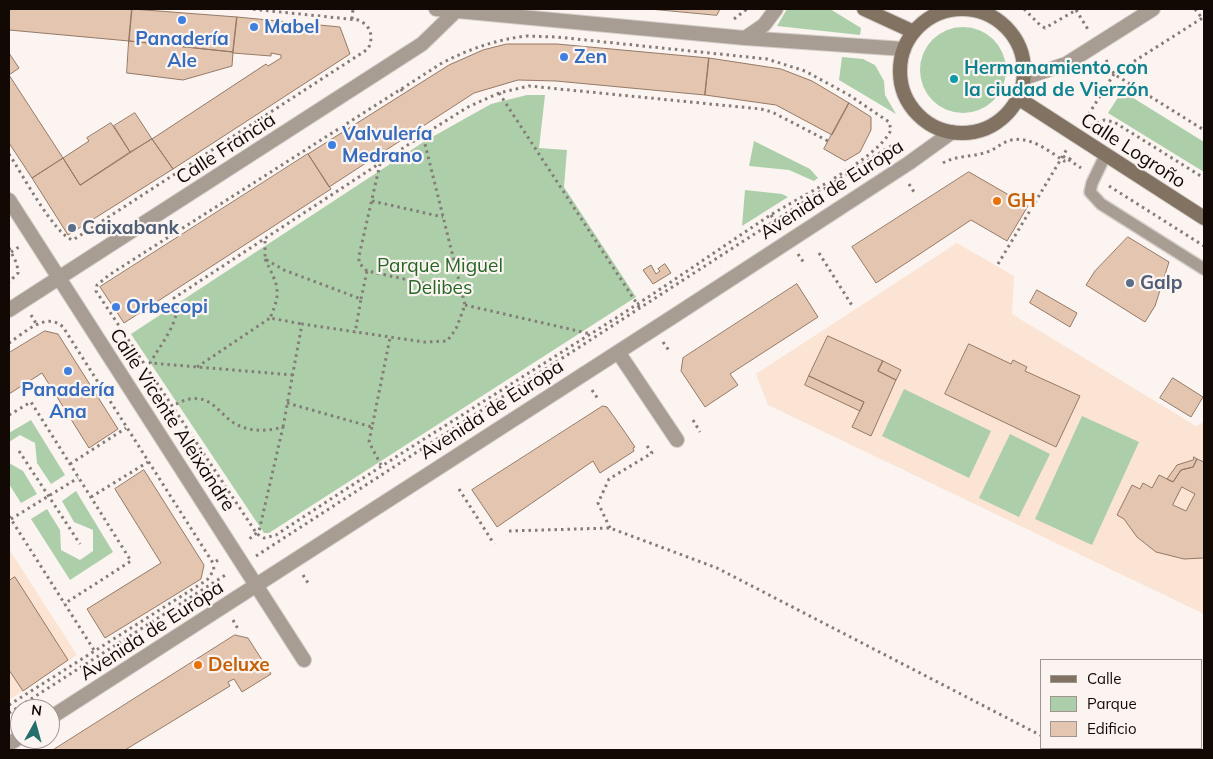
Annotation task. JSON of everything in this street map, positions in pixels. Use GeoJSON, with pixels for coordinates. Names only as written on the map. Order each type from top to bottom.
{"type":"FeatureCollection","features":[{"type":"Feature","properties":{"kind":"main road"},"geometry":{"type":"LineString","coordinates":[[864,9],[914,32]]}},
{"type":"Feature","properties":{"kind":"main road"},"geometry":{"type":"LineString","coordinates":[[948,10],[976,11],[990,16],[1003,24],[1020,48],[1024,63],[1024,78],[1018,98],[1009,111],[998,121],[984,128],[968,132],[952,132],[928,122],[909,102],[901,76],[904,49],[914,32],[924,23],[948,10]]}},
{"type":"Feature","properties":{"kind":"main road","name":"Calle Logroño"},"geometry":{"type":"LineString","coordinates":[[1018,98],[1204,218]]}},
{"type":"Feature","properties":{"kind":"street"},"geometry":{"type":"LineString","coordinates":[[436,9],[745,38],[904,49]]}},
{"type":"Feature","properties":{"kind":"street"},"geometry":{"type":"LineString","coordinates":[[745,38],[764,25],[776,9]]}},
{"type":"Feature","properties":{"kind":"street"},"geometry":{"type":"LineString","coordinates":[[1024,78],[1066,64],[1152,9]]}},
{"type":"Feature","properties":{"kind":"street","name":"Calle Francia"},"geometry":{"type":"LineString","coordinates":[[9,310],[422,44],[456,11]]}},
{"type":"Feature","properties":{"kind":"street","name":"Avenida de Europa"},"geometry":{"type":"LineString","coordinates":[[60,712],[909,163],[952,132]]}},
{"type":"Feature","properties":{"kind":"street","name":"Calle Vicente Aleixandre"},"geometry":{"type":"LineString","coordinates":[[9,200],[304,660]]}},
{"type":"Feature","properties":{"kind":"street"},"geometry":{"type":"LineString","coordinates":[[618,352],[677,440]]}},
{"type":"Feature","properties":{"kind":"lane"},"geometry":{"type":"LineString","coordinates":[[1106,156],[1095,177],[1090,192],[1101,204],[1204,268]]}},
{"type":"Feature","properties":{"kind":"path"},"geometry":{"type":"LineString","coordinates":[[9,154],[55,226],[66,238],[73,240],[368,49],[372,41],[371,31],[364,22],[352,19],[251,9]]}},
{"type":"Feature","properties":{"kind":"path"},"geometry":{"type":"LineString","coordinates":[[352,19],[353,9]]}},
{"type":"Feature","properties":{"kind":"path"},"geometry":{"type":"LineString","coordinates":[[1024,9],[1040,26],[1045,28],[1078,9]]}},
{"type":"Feature","properties":{"kind":"path"},"geometry":{"type":"LineString","coordinates":[[998,264],[1062,156],[1114,74],[1203,18],[1195,9]]}},
{"type":"Feature","properties":{"kind":"path"},"geometry":{"type":"LineString","coordinates":[[526,36],[557,37],[767,59],[805,71],[850,95],[889,122],[891,130],[882,144],[859,161],[771,215],[591,334],[381,466],[276,535],[264,538],[257,534],[96,291],[97,285],[109,275],[400,89],[465,51],[500,40],[526,36]]}},
{"type":"Feature","properties":{"kind":"path"},"geometry":{"type":"LineString","coordinates":[[1114,74],[1204,130]]}},
{"type":"Feature","properties":{"kind":"path"},"geometry":{"type":"LineString","coordinates":[[292,375],[150,363],[173,322],[177,310],[174,298],[468,107],[499,93],[529,86],[761,109],[779,116],[828,142]]}},
{"type":"Feature","properties":{"kind":"path"},"geometry":{"type":"LineString","coordinates":[[400,89],[404,94]]}},
{"type":"Feature","properties":{"kind":"path"},"geometry":{"type":"LineString","coordinates":[[499,93],[637,304]]}},
{"type":"Feature","properties":{"kind":"path"},"geometry":{"type":"LineString","coordinates":[[270,318],[390,338],[424,342],[447,341],[456,329],[464,306],[421,128]]}},
{"type":"Feature","properties":{"kind":"path"},"geometry":{"type":"LineString","coordinates":[[882,144],[889,154]]}},
{"type":"Feature","properties":{"kind":"path"},"geometry":{"type":"LineString","coordinates":[[854,156],[859,161]]}},
{"type":"Feature","properties":{"kind":"path"},"geometry":{"type":"LineString","coordinates":[[1062,156],[1204,246]]}},
{"type":"Feature","properties":{"kind":"path"},"geometry":{"type":"LineString","coordinates":[[380,163],[359,263],[367,271],[460,291]]}},
{"type":"Feature","properties":{"kind":"path"},"geometry":{"type":"LineString","coordinates":[[372,201],[443,217]]}},
{"type":"Feature","properties":{"kind":"path"},"geometry":{"type":"LineString","coordinates":[[197,367],[270,318],[278,298],[275,279],[265,259],[264,240]]}},
{"type":"Feature","properties":{"kind":"path"},"geometry":{"type":"LineString","coordinates":[[9,248],[18,273],[9,282]]}},
{"type":"Feature","properties":{"kind":"path"},"geometry":{"type":"LineString","coordinates":[[819,253],[852,307]]}},
{"type":"Feature","properties":{"kind":"path"},"geometry":{"type":"LineString","coordinates":[[265,259],[284,270],[361,299]]}},
{"type":"Feature","properties":{"kind":"path"},"geometry":{"type":"LineString","coordinates":[[354,333],[367,271]]}},
{"type":"Feature","properties":{"kind":"path"},"geometry":{"type":"LineString","coordinates":[[464,306],[591,334]]}},
{"type":"Feature","properties":{"kind":"path"},"geometry":{"type":"LineString","coordinates":[[9,343],[44,320],[58,322],[213,563],[214,570],[210,578],[9,705]]}},
{"type":"Feature","properties":{"kind":"path"},"geometry":{"type":"LineString","coordinates":[[213,563],[257,534],[283,427],[302,324]]}},
{"type":"Feature","properties":{"kind":"path"},"geometry":{"type":"LineString","coordinates":[[381,466],[369,442],[390,338]]}},
{"type":"Feature","properties":{"kind":"path"},"geometry":{"type":"LineString","coordinates":[[176,404],[192,398],[212,403],[231,421],[248,429],[269,431],[283,427]]}},
{"type":"Feature","properties":{"kind":"path"},"geometry":{"type":"LineString","coordinates":[[9,415],[31,402],[131,561],[64,604]]}},
{"type":"Feature","properties":{"kind":"path"},"geometry":{"type":"LineString","coordinates":[[287,403],[372,427]]}},
{"type":"Feature","properties":{"kind":"path"},"geometry":{"type":"LineString","coordinates":[[692,420],[700,432]]}},
{"type":"Feature","properties":{"kind":"path"},"geometry":{"type":"LineString","coordinates":[[70,464],[126,428]]}},
{"type":"Feature","properties":{"kind":"path"},"geometry":{"type":"LineString","coordinates":[[610,528],[598,503],[608,480],[652,453],[645,443]]}},
{"type":"Feature","properties":{"kind":"path"},"geometry":{"type":"LineString","coordinates":[[18,451],[80,544]]}},
{"type":"Feature","properties":{"kind":"path"},"geometry":{"type":"LineString","coordinates":[[91,497],[148,462]]}},
{"type":"Feature","properties":{"kind":"path"},"geometry":{"type":"LineString","coordinates":[[79,478],[10,518],[94,650]]}},
{"type":"Feature","properties":{"kind":"path"},"geometry":{"type":"LineString","coordinates":[[459,490],[494,544]]}},
{"type":"Feature","properties":{"kind":"path"},"geometry":{"type":"LineString","coordinates":[[509,531],[610,528],[717,568],[1040,735]]}},
{"type":"Feature","properties":{"kind":"shaded area"},"geometry":{"type":"Polygon","coordinates":[[[957,243],[1014,276],[1012,314],[1196,426],[1204,422],[1204,614],[768,405],[756,374],[957,243]]]}},
{"type":"Feature","properties":{"kind":"shaded area"},"geometry":{"type":"Polygon","coordinates":[[[9,549],[77,655],[9,700],[9,549]]]}},
{"type":"Feature","properties":{"kind":"green space"},"geometry":{"type":"Polygon","coordinates":[[[787,9],[830,9],[861,28],[860,35],[777,26],[787,9]]]}},
{"type":"Feature","properties":{"kind":"green space"},"geometry":{"type":"Polygon","coordinates":[[[955,27],[971,27],[980,30],[994,39],[1003,53],[1006,70],[1003,87],[994,101],[980,110],[971,113],[955,113],[939,106],[927,94],[920,78],[920,62],[927,46],[939,34],[955,27]]]}},
{"type":"Feature","properties":{"kind":"green space"},"geometry":{"type":"Polygon","coordinates":[[[842,57],[863,59],[875,65],[884,81],[885,95],[896,114],[839,80],[842,57]]]}},
{"type":"Feature","properties":{"kind":"green space"},"geometry":{"type":"Polygon","coordinates":[[[1122,91],[1204,142],[1204,172],[1108,113],[1122,91]]]}},
{"type":"Feature","properties":{"kind":"green space","name":"Parque Miguel Delibes"},"geometry":{"type":"Polygon","coordinates":[[[527,95],[545,95],[539,148],[567,150],[564,187],[636,297],[269,533],[264,533],[131,334],[425,141],[491,104],[527,95]]]}},
{"type":"Feature","properties":{"kind":"green space"},"geometry":{"type":"Polygon","coordinates":[[[754,141],[810,169],[818,178],[814,181],[789,170],[749,166],[754,141]]]}},
{"type":"Feature","properties":{"kind":"green space"},"geometry":{"type":"Polygon","coordinates":[[[745,190],[782,194],[788,197],[742,226],[745,190]]]}},
{"type":"Feature","properties":{"kind":"green space"},"geometry":{"type":"Polygon","coordinates":[[[904,389],[991,431],[969,478],[882,436],[904,389]]]}},
{"type":"Feature","properties":{"kind":"green space"},"geometry":{"type":"Polygon","coordinates":[[[1082,416],[1139,442],[1092,545],[1035,519],[1082,416]]]}},
{"type":"Feature","properties":{"kind":"green space"},"geometry":{"type":"Polygon","coordinates":[[[31,420],[65,475],[51,484],[37,463],[35,443],[20,435],[9,442],[9,433],[31,420]]]}},
{"type":"Feature","properties":{"kind":"green space"},"geometry":{"type":"Polygon","coordinates":[[[1010,434],[1050,454],[1019,517],[979,498],[1010,434]]]}},
{"type":"Feature","properties":{"kind":"green space"},"geometry":{"type":"Polygon","coordinates":[[[9,463],[23,471],[37,494],[21,503],[9,484],[9,463]]]}},
{"type":"Feature","properties":{"kind":"green space"},"geometry":{"type":"Polygon","coordinates":[[[76,491],[113,552],[70,580],[31,519],[47,509],[60,530],[61,550],[80,560],[93,551],[93,530],[74,522],[62,501],[76,491]]]}},
{"type":"Feature","properties":{"kind":"building"},"geometry":{"type":"Polygon","coordinates":[[[9,9],[132,9],[129,41],[9,30],[9,9]]]}},
{"type":"Feature","properties":{"kind":"building"},"geometry":{"type":"Polygon","coordinates":[[[132,9],[237,17],[233,52],[129,41],[132,9]]]}},
{"type":"Feature","properties":{"kind":"building"},"geometry":{"type":"Polygon","coordinates":[[[650,9],[720,9],[717,15],[650,9]]]}},
{"type":"Feature","properties":{"kind":"building"},"geometry":{"type":"Polygon","coordinates":[[[237,17],[340,27],[350,54],[173,169],[152,139],[266,64],[268,66],[281,58],[281,55],[271,53],[271,56],[233,53],[237,17]]]}},
{"type":"Feature","properties":{"kind":"building"},"geometry":{"type":"Polygon","coordinates":[[[129,41],[233,52],[232,66],[183,80],[127,73],[129,41]]]}},
{"type":"Feature","properties":{"kind":"building"},"geometry":{"type":"Polygon","coordinates":[[[507,44],[557,44],[709,58],[705,95],[556,81],[518,80],[474,93],[329,187],[308,154],[449,65],[483,50],[507,44]]]}},
{"type":"Feature","properties":{"kind":"building"},"geometry":{"type":"Polygon","coordinates":[[[9,53],[19,68],[9,75],[9,53]]]}},
{"type":"Feature","properties":{"kind":"building"},"geometry":{"type":"Polygon","coordinates":[[[709,58],[781,69],[812,81],[849,103],[832,135],[776,105],[705,95],[709,58]]]}},
{"type":"Feature","properties":{"kind":"building"},"geometry":{"type":"Polygon","coordinates":[[[9,75],[63,158],[32,178],[9,143],[9,75]]]}},
{"type":"Feature","properties":{"kind":"building"},"geometry":{"type":"Polygon","coordinates":[[[849,103],[871,117],[871,130],[860,152],[845,161],[824,149],[849,103]]]}},
{"type":"Feature","properties":{"kind":"building"},"geometry":{"type":"Polygon","coordinates":[[[135,113],[152,139],[130,152],[114,126],[135,113]]]}},
{"type":"Feature","properties":{"kind":"building"},"geometry":{"type":"Polygon","coordinates":[[[111,123],[130,152],[80,185],[63,158],[89,141],[87,138],[111,123]]]}},
{"type":"Feature","properties":{"kind":"building"},"geometry":{"type":"Polygon","coordinates":[[[152,139],[173,169],[68,235],[32,178],[63,158],[80,185],[152,139]]]}},
{"type":"Feature","properties":{"kind":"building"},"geometry":{"type":"Polygon","coordinates":[[[308,154],[331,189],[124,323],[100,287],[308,154]]]}},
{"type":"Feature","properties":{"kind":"building"},"geometry":{"type":"Polygon","coordinates":[[[969,172],[1028,206],[1007,241],[971,220],[876,283],[852,247],[969,172]]]}},
{"type":"Feature","properties":{"kind":"building"},"geometry":{"type":"Polygon","coordinates":[[[1128,237],[1169,262],[1155,306],[1145,322],[1086,285],[1095,271],[1128,237]]]}},
{"type":"Feature","properties":{"kind":"building"},"geometry":{"type":"Polygon","coordinates":[[[665,264],[671,273],[653,284],[643,270],[651,265],[656,274],[660,271],[658,269],[665,264]]]}},
{"type":"Feature","properties":{"kind":"building"},"geometry":{"type":"Polygon","coordinates":[[[797,284],[818,317],[730,374],[738,385],[705,407],[681,371],[683,358],[797,284]]]}},
{"type":"Feature","properties":{"kind":"building"},"geometry":{"type":"Polygon","coordinates":[[[1037,290],[1077,313],[1070,327],[1030,303],[1037,290]]]}},
{"type":"Feature","properties":{"kind":"building"},"geometry":{"type":"Polygon","coordinates":[[[45,331],[58,334],[118,429],[89,448],[42,373],[9,394],[9,353],[45,331]]]}},
{"type":"Feature","properties":{"kind":"building"},"geometry":{"type":"Polygon","coordinates":[[[828,336],[883,361],[878,371],[896,380],[871,436],[852,427],[864,402],[809,376],[828,336]]]}},
{"type":"Feature","properties":{"kind":"building"},"geometry":{"type":"Polygon","coordinates":[[[969,344],[1011,364],[1013,360],[1027,367],[1025,371],[1080,396],[1056,447],[945,394],[969,344]]]}},
{"type":"Feature","properties":{"kind":"building"},"geometry":{"type":"Polygon","coordinates":[[[883,361],[901,370],[896,380],[878,371],[883,361]]]}},
{"type":"Feature","properties":{"kind":"building"},"geometry":{"type":"Polygon","coordinates":[[[809,376],[864,402],[860,411],[805,385],[809,376]]]}},
{"type":"Feature","properties":{"kind":"building"},"geometry":{"type":"Polygon","coordinates":[[[1173,378],[1203,397],[1191,417],[1160,398],[1173,378]]]}},
{"type":"Feature","properties":{"kind":"building"},"geometry":{"type":"Polygon","coordinates":[[[603,406],[607,407],[622,428],[635,447],[633,448],[634,451],[600,473],[593,461],[497,527],[472,490],[603,406]]]}},
{"type":"Feature","properties":{"kind":"building"},"geometry":{"type":"Polygon","coordinates":[[[1194,457],[1197,459],[1193,467],[1181,470],[1173,482],[1167,479],[1177,465],[1193,460],[1194,457]]]}},
{"type":"Feature","properties":{"kind":"building"},"geometry":{"type":"Polygon","coordinates":[[[1197,459],[1204,462],[1204,558],[1184,559],[1156,552],[1137,537],[1124,519],[1117,515],[1132,485],[1140,489],[1143,483],[1152,488],[1159,475],[1173,482],[1181,470],[1193,467],[1197,459]],[[1182,487],[1173,505],[1186,511],[1195,494],[1182,487]]]}},
{"type":"Feature","properties":{"kind":"building"},"geometry":{"type":"Polygon","coordinates":[[[144,470],[204,565],[201,579],[105,638],[87,609],[161,563],[115,489],[144,470]]]}},
{"type":"Feature","properties":{"kind":"building"},"geometry":{"type":"Polygon","coordinates":[[[15,577],[68,660],[23,691],[9,670],[9,581],[15,577]]]}},
{"type":"Feature","properties":{"kind":"building"},"geometry":{"type":"Polygon","coordinates":[[[235,635],[248,638],[271,674],[242,692],[234,679],[228,682],[230,686],[125,750],[53,750],[60,749],[60,746],[235,635]]]}},
{"type":"Feature","properties":{"kind":"place","name":"Panadería Ale"},"geometry":{"type":"Point","coordinates":[182,20]}},
{"type":"Feature","properties":{"kind":"place","name":"Mabel"},"geometry":{"type":"Point","coordinates":[254,27]}},
{"type":"Feature","properties":{"kind":"place","name":"Zen"},"geometry":{"type":"Point","coordinates":[564,57]}},
{"type":"Feature","properties":{"kind":"place","name":"Hermanamiento con la ciudad de Vierzón"},"geometry":{"type":"Point","coordinates":[954,79]}},
{"type":"Feature","properties":{"kind":"place","name":"Valvulería Medrano"},"geometry":{"type":"Point","coordinates":[332,145]}},
{"type":"Feature","properties":{"kind":"place","name":"GH"},"geometry":{"type":"Point","coordinates":[997,201]}},
{"type":"Feature","properties":{"kind":"place","name":"Caixabank"},"geometry":{"type":"Point","coordinates":[72,228]}},
{"type":"Feature","properties":{"kind":"place","name":"Galp"},"geometry":{"type":"Point","coordinates":[1130,283]}},
{"type":"Feature","properties":{"kind":"place","name":"Orbecopi"},"geometry":{"type":"Point","coordinates":[116,307]}},
{"type":"Feature","properties":{"kind":"place","name":"Panadería Ana"},"geometry":{"type":"Point","coordinates":[68,371]}},
{"type":"Feature","properties":{"kind":"place","name":"Deluxe"},"geometry":{"type":"Point","coordinates":[198,665]}}]}
